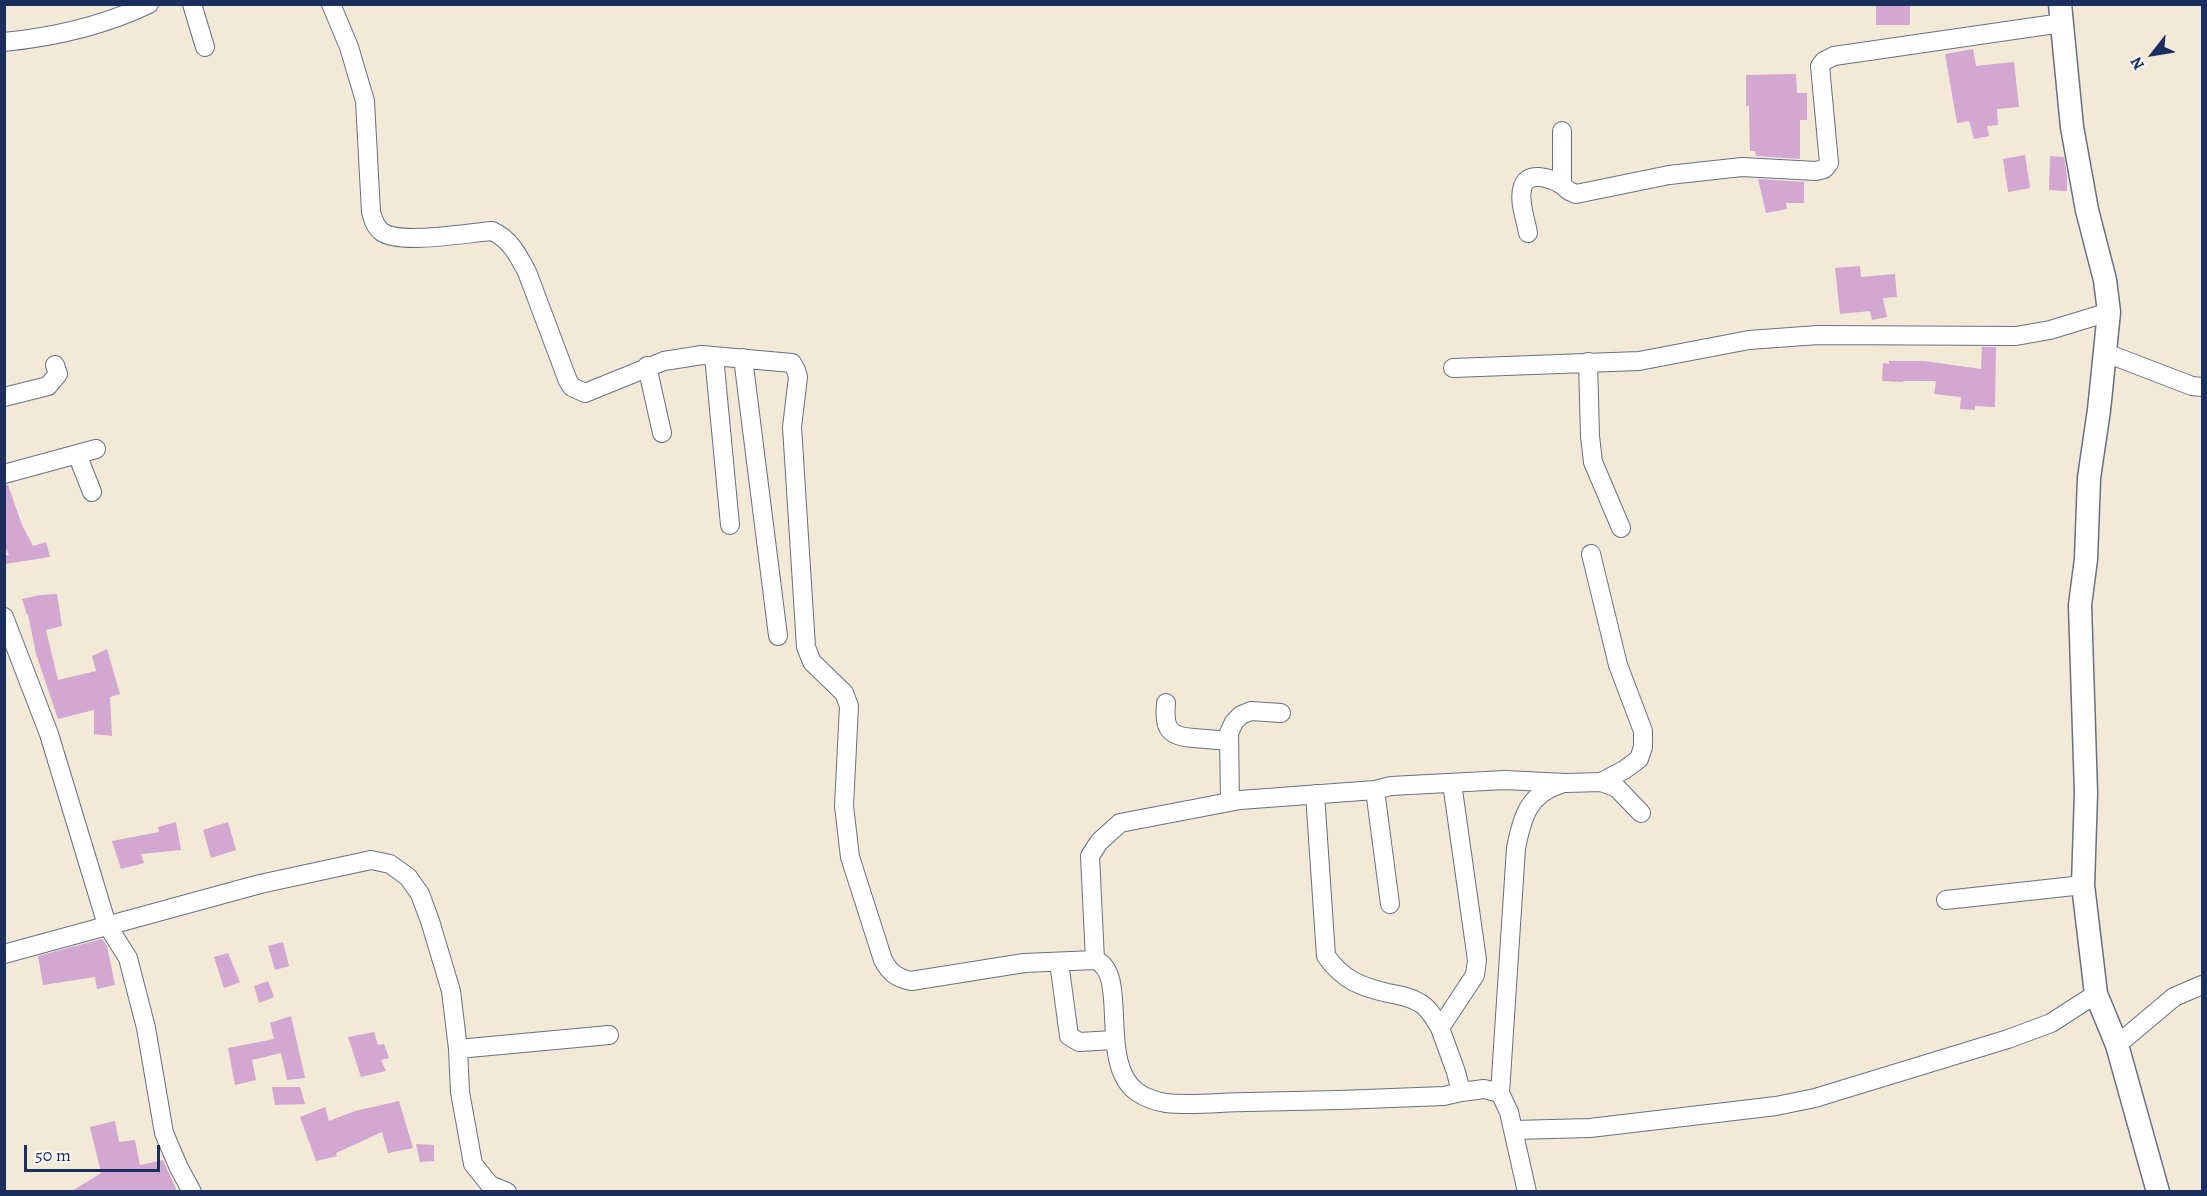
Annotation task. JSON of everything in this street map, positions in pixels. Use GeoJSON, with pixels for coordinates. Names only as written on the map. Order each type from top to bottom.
{"type":"FeatureCollection","features":[{"type":"Feature","properties":{"kind":"street"},"geometry":{"type":"LineString","coordinates":[[4,42],[67,33],[149,4]]}},
{"type":"Feature","properties":{"kind":"street"},"geometry":{"type":"LineString","coordinates":[[192,4],[205,47]]}},
{"type":"Feature","properties":{"kind":"street"},"geometry":{"type":"LineString","coordinates":[[331,4],[349,47],[365,101],[371,212],[374,224],[380,231],[402,239],[492,231],[502,235],[518,255],[527,272],[568,381],[578,391],[585,393],[595,390],[647,366],[664,361],[702,355],[792,363],[796,370],[797,387],[792,427],[806,647],[812,662],[844,693],[849,706],[844,806],[850,857],[889,970],[898,978],[911,981],[1024,963],[1095,960],[1101,962],[1108,970],[1112,982],[1113,1040],[1122,1073],[1128,1084],[1137,1092],[1166,1103],[1334,1101],[1444,1096],[1484,1089],[1500,1093]]}},
{"type":"Feature","properties":{"kind":"street"},"geometry":{"type":"LineString","coordinates":[[1528,233],[1522,190],[1529,178],[1539,177],[1555,181],[1576,194],[1669,175],[1742,167],[1816,171],[1824,168],[1829,163],[1820,66],[1824,61],[1834,56],[2061,14],[2072,127],[2109,312],[2106,353],[2089,478],[2086,559],[2080,606],[2086,793],[2083,885],[2096,994],[2117,1045],[2158,1191]]}},
{"type":"Feature","properties":{"kind":"street"},"geometry":{"type":"LineString","coordinates":[[1562,131],[1562,185]]}},
{"type":"Feature","properties":{"kind":"street"},"geometry":{"type":"LineString","coordinates":[[1453,368],[1639,361],[1749,340],[1818,335],[2016,336],[2050,330],[2109,312]]}},
{"type":"Feature","properties":{"kind":"street"},"geometry":{"type":"LineString","coordinates":[[2106,353],[2192,386],[2202,387]]}},
{"type":"Feature","properties":{"kind":"street"},"geometry":{"type":"LineString","coordinates":[[714,356],[730,525]]}},
{"type":"Feature","properties":{"kind":"street"},"geometry":{"type":"LineString","coordinates":[[743,358],[778,636]]}},
{"type":"Feature","properties":{"kind":"street"},"geometry":{"type":"LineString","coordinates":[[1588,362],[1593,462],[1622,528]]}},
{"type":"Feature","properties":{"kind":"street"},"geometry":{"type":"LineString","coordinates":[[4,397],[48,386],[58,374],[55,365]]}},
{"type":"Feature","properties":{"kind":"street"},"geometry":{"type":"LineString","coordinates":[[647,366],[662,433]]}},
{"type":"Feature","properties":{"kind":"street"},"geometry":{"type":"LineString","coordinates":[[4,474],[96,448]]}},
{"type":"Feature","properties":{"kind":"street"},"geometry":{"type":"LineString","coordinates":[[77,454],[92,492]]}},
{"type":"Feature","properties":{"kind":"street"},"geometry":{"type":"LineString","coordinates":[[1591,554],[1618,665],[1643,730],[1643,747],[1639,759],[1601,782]]}},
{"type":"Feature","properties":{"kind":"street"},"geometry":{"type":"LineString","coordinates":[[4,617],[49,734],[106,925],[128,958],[147,1028],[164,1133],[192,1191]]}},
{"type":"Feature","properties":{"kind":"street"},"geometry":{"type":"LineString","coordinates":[[1166,703],[1165,719],[1169,731],[1178,737],[1229,741]]}},
{"type":"Feature","properties":{"kind":"street"},"geometry":{"type":"LineString","coordinates":[[1230,802],[1229,733],[1234,722],[1241,715],[1251,711],[1281,713]]}},
{"type":"Feature","properties":{"kind":"street"},"geometry":{"type":"LineString","coordinates":[[1095,960],[1090,856],[1099,842],[1120,823],[1230,802],[1375,790],[1391,786],[1505,780],[1601,782],[1617,788],[1641,813]]}},
{"type":"Feature","properties":{"kind":"street"},"geometry":{"type":"LineString","coordinates":[[1440,1028],[1475,975],[1477,960],[1452,783]]}},
{"type":"Feature","properties":{"kind":"street"},"geometry":{"type":"LineString","coordinates":[[1527,1191],[1514,1130],[1500,1093],[1516,848],[1522,818],[1533,801],[1550,787],[1566,783]]}},
{"type":"Feature","properties":{"kind":"street"},"geometry":{"type":"LineString","coordinates":[[1375,790],[1390,904]]}},
{"type":"Feature","properties":{"kind":"street"},"geometry":{"type":"LineString","coordinates":[[1315,794],[1326,956],[1334,968],[1346,978],[1363,986],[1421,1003],[1431,1013],[1440,1028],[1461,1092]]}},
{"type":"Feature","properties":{"kind":"street"},"geometry":{"type":"LineString","coordinates":[[4,954],[260,884],[371,860],[390,864],[408,877],[420,894],[451,991],[458,1049],[460,1092],[473,1164],[490,1185],[507,1191]]}},
{"type":"Feature","properties":{"kind":"street"},"geometry":{"type":"LineString","coordinates":[[1946,900],[2083,885]]}},
{"type":"Feature","properties":{"kind":"street"},"geometry":{"type":"LineString","coordinates":[[1059,962],[1069,1036],[1079,1042],[1113,1040]]}},
{"type":"Feature","properties":{"kind":"street"},"geometry":{"type":"LineString","coordinates":[[2117,1045],[2174,997],[2202,985]]}},
{"type":"Feature","properties":{"kind":"street"},"geometry":{"type":"LineString","coordinates":[[1514,1130],[1590,1128],[1776,1106],[1815,1098],[2008,1039],[2051,1023],[2096,994]]}},
{"type":"Feature","properties":{"kind":"street"},"geometry":{"type":"LineString","coordinates":[[458,1049],[609,1035]]}},
{"type":"Feature","properties":{"kind":"building"},"geometry":{"type":"Polygon","coordinates":[[[1876,4],[1910,4],[1910,25],[1876,25],[1876,4]]]}},
{"type":"Feature","properties":{"kind":"building"},"geometry":{"type":"Polygon","coordinates":[[[1973,49],[1976,66],[2014,62],[2019,107],[1997,109],[1998,125],[1987,126],[1989,136],[1974,139],[1969,121],[1957,123],[1945,54],[1973,49]]]}},
{"type":"Feature","properties":{"kind":"building"},"geometry":{"type":"Polygon","coordinates":[[[1796,74],[1797,93],[1807,93],[1807,120],[1800,120],[1800,159],[1756,156],[1755,151],[1750,151],[1746,75],[1796,74]]]}},
{"type":"Feature","properties":{"kind":"building"},"geometry":{"type":"Polygon","coordinates":[[[2025,155],[2030,188],[2008,192],[2003,159],[2025,155]]]}},
{"type":"Feature","properties":{"kind":"building"},"geometry":{"type":"Polygon","coordinates":[[[2050,156],[2064,157],[2067,191],[2049,190],[2050,156]]]}},
{"type":"Feature","properties":{"kind":"building"},"geometry":{"type":"Polygon","coordinates":[[[1758,179],[1804,182],[1804,203],[1786,203],[1787,209],[1766,213],[1758,179]]]}},
{"type":"Feature","properties":{"kind":"building"},"geometry":{"type":"Polygon","coordinates":[[[1860,266],[1861,277],[1895,274],[1897,297],[1883,298],[1887,317],[1872,320],[1870,311],[1840,314],[1835,268],[1860,266]]]}},
{"type":"Feature","properties":{"kind":"building"},"geometry":{"type":"Polygon","coordinates":[[[1982,347],[1996,347],[1995,407],[1975,406],[1975,410],[1960,409],[1961,397],[1934,394],[1936,381],[1882,381],[1883,363],[1889,364],[1889,361],[1924,361],[1981,369],[1982,347]]]}},
{"type":"Feature","properties":{"kind":"building"},"geometry":{"type":"Polygon","coordinates":[[[4,485],[8,485],[22,525],[33,546],[46,542],[50,557],[5,564],[4,556],[9,555],[4,545],[4,485]]]}},
{"type":"Feature","properties":{"kind":"building"},"geometry":{"type":"Polygon","coordinates":[[[57,594],[62,626],[46,630],[58,680],[96,671],[92,656],[107,649],[120,694],[110,697],[112,736],[94,734],[94,710],[58,719],[36,654],[28,614],[22,599],[57,594]]]}},
{"type":"Feature","properties":{"kind":"building"},"geometry":{"type":"Polygon","coordinates":[[[176,822],[181,850],[141,854],[144,863],[121,869],[112,841],[159,832],[158,827],[176,822]]]}},
{"type":"Feature","properties":{"kind":"building"},"geometry":{"type":"Polygon","coordinates":[[[228,822],[236,850],[211,858],[203,830],[228,822]]]}},
{"type":"Feature","properties":{"kind":"building"},"geometry":{"type":"Polygon","coordinates":[[[102,939],[107,946],[115,985],[97,989],[95,977],[43,985],[38,956],[102,939]]]}},
{"type":"Feature","properties":{"kind":"building"},"geometry":{"type":"Polygon","coordinates":[[[283,942],[289,966],[275,970],[268,946],[283,942]]]}},
{"type":"Feature","properties":{"kind":"building"},"geometry":{"type":"Polygon","coordinates":[[[228,953],[240,982],[224,988],[214,957],[228,953]]]}},
{"type":"Feature","properties":{"kind":"building"},"geometry":{"type":"Polygon","coordinates":[[[268,981],[274,997],[259,1003],[254,986],[268,981]]]}},
{"type":"Feature","properties":{"kind":"building"},"geometry":{"type":"Polygon","coordinates":[[[291,1016],[305,1078],[287,1080],[281,1053],[252,1060],[256,1080],[235,1085],[228,1048],[274,1039],[270,1023],[291,1016]]]}},
{"type":"Feature","properties":{"kind":"building"},"geometry":{"type":"Polygon","coordinates":[[[374,1032],[378,1045],[384,1044],[389,1058],[381,1060],[386,1071],[361,1077],[348,1037],[374,1032]]]}},
{"type":"Feature","properties":{"kind":"building"},"geometry":{"type":"Polygon","coordinates":[[[272,1087],[300,1087],[305,1104],[275,1105],[272,1087]]]}},
{"type":"Feature","properties":{"kind":"building"},"geometry":{"type":"Polygon","coordinates":[[[399,1101],[413,1148],[388,1153],[382,1132],[336,1153],[337,1156],[316,1161],[300,1117],[325,1107],[329,1121],[355,1111],[399,1101]]]}},
{"type":"Feature","properties":{"kind":"building"},"geometry":{"type":"Polygon","coordinates":[[[115,1121],[119,1142],[135,1140],[140,1165],[163,1160],[177,1191],[72,1191],[101,1173],[90,1127],[115,1121]]]}},
{"type":"Feature","properties":{"kind":"building"},"geometry":{"type":"Polygon","coordinates":[[[416,1144],[434,1145],[434,1161],[420,1162],[416,1144]]]}}]}
